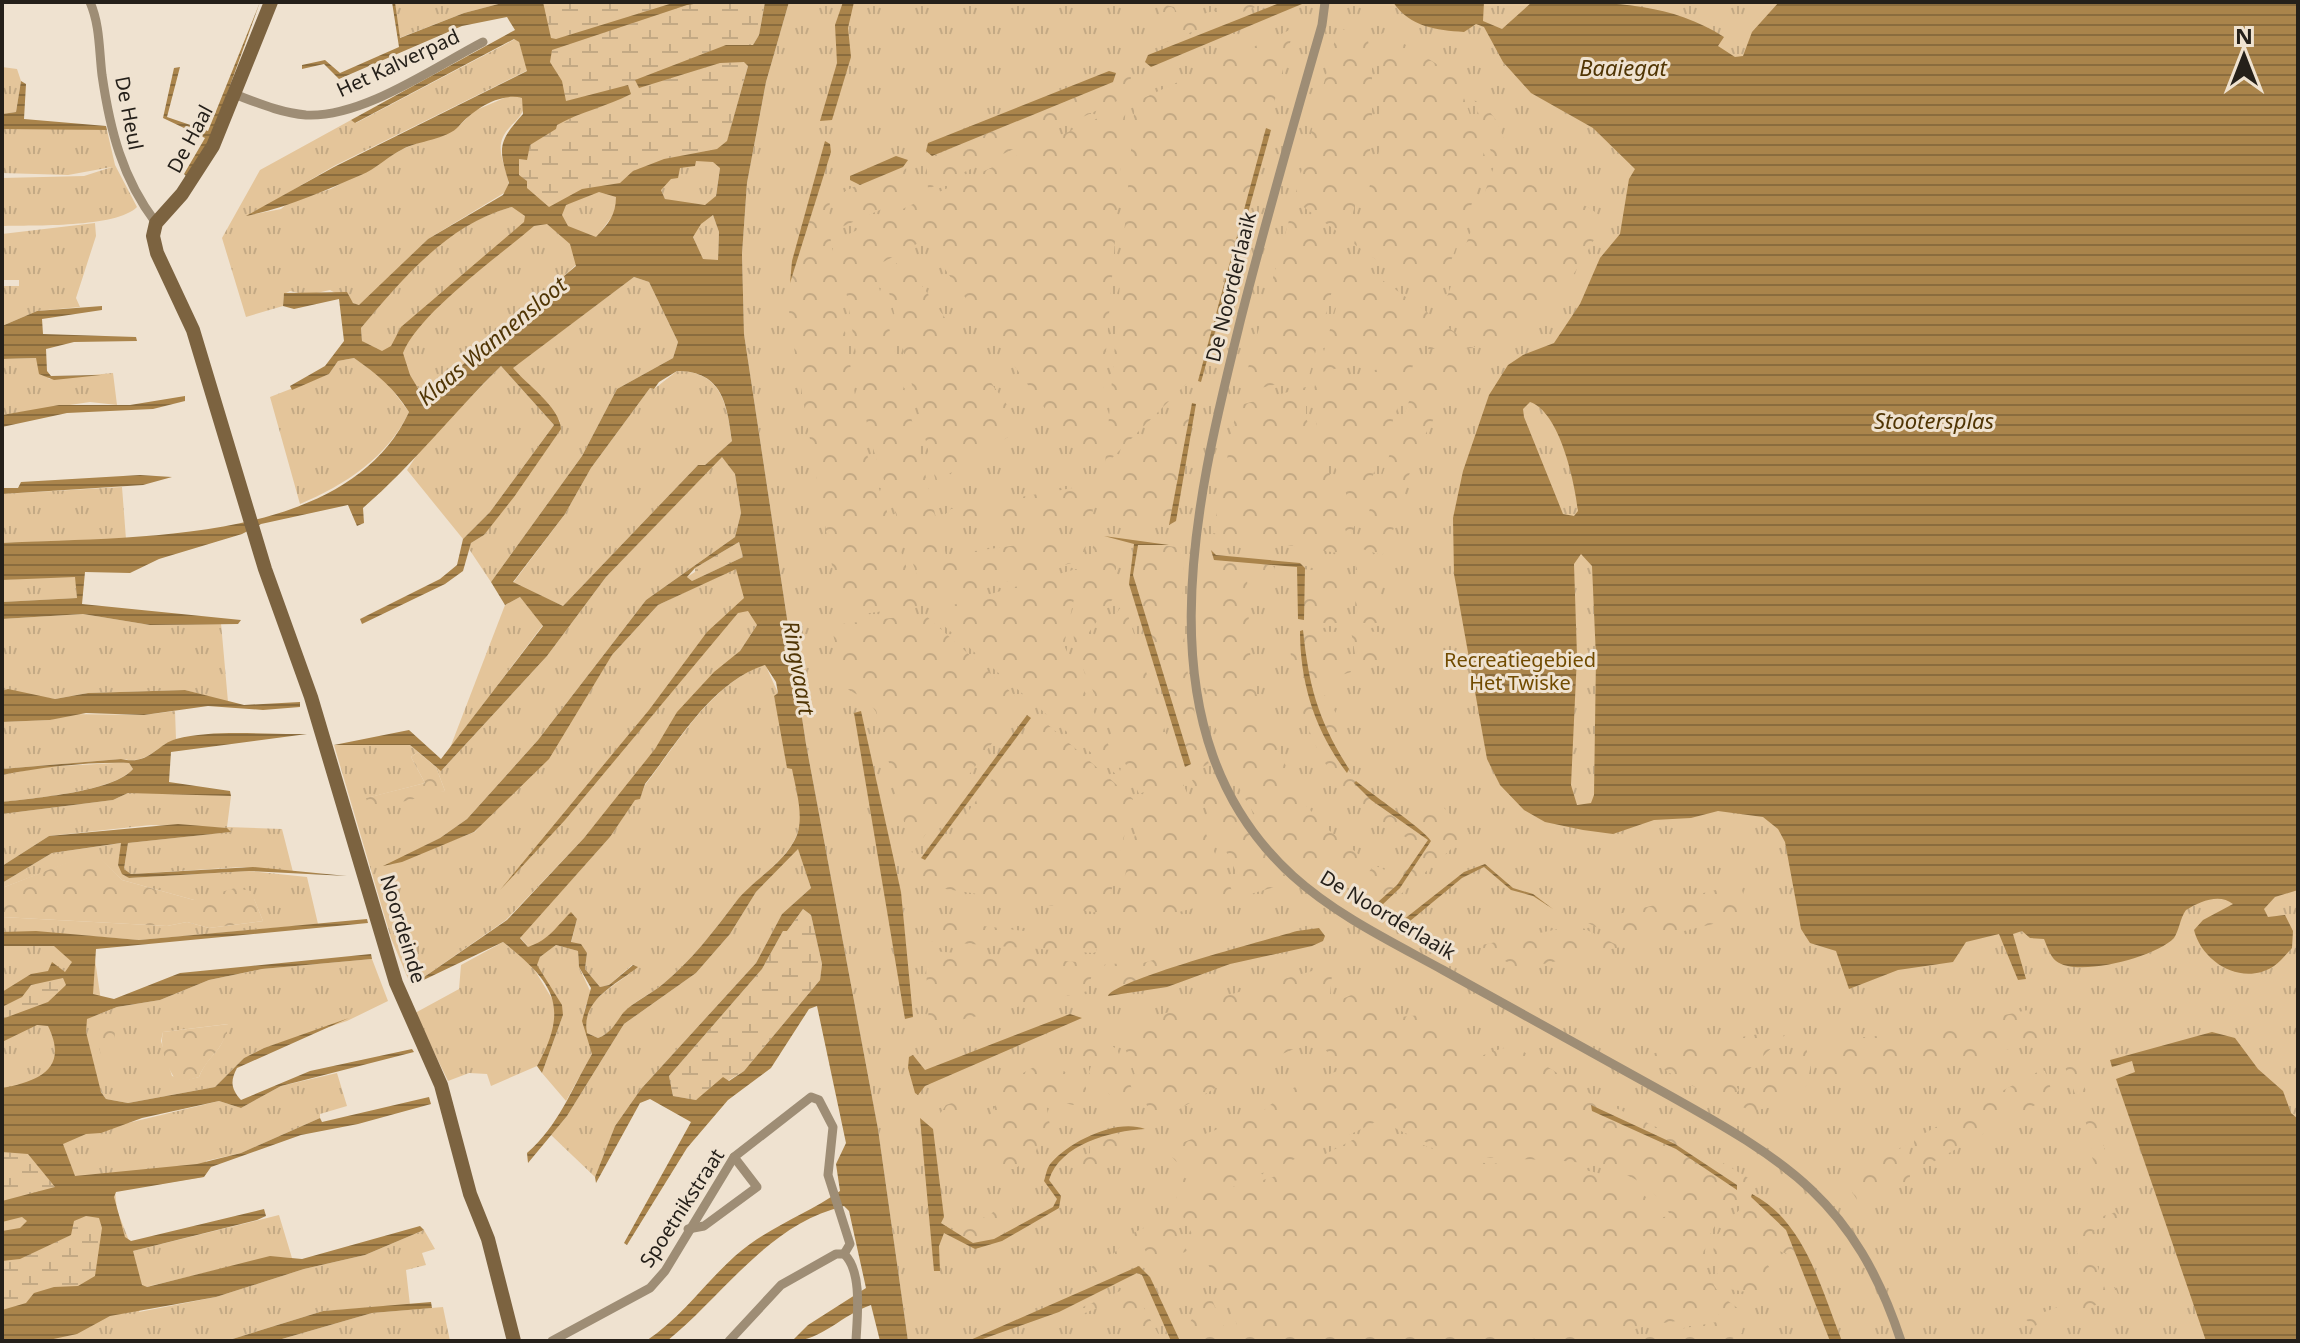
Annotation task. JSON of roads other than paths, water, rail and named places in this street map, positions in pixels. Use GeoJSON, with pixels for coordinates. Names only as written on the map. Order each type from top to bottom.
{"type":"FeatureCollection","features":[{"type":"Feature","properties":{"kind":"street","name":"De Heul"},"geometry":{"type":"LineString","coordinates":[[90,2],[118,156],[140,203],[156,223]]}},
{"type":"Feature","properties":{"kind":"street","name":"De Haal"},"geometry":{"type":"LineString","coordinates":[[156,223],[199,171],[271,2]]}},
{"type":"Feature","properties":{"kind":"street","name":"De Noorderlaaik"},"geometry":{"type":"LineString","coordinates":[[1325,2],[1322,25],[1269,207],[1211,439],[1195,540],[1192,629],[1196,690],[1223,783],[1270,851],[1310,891],[1384,937],[1743,1137],[1806,1182],[1842,1221],[1867,1259],[1901,1341]]}},
{"type":"Feature","properties":{"kind":"street","name":"Het Kalverpad"},"geometry":{"type":"LineString","coordinates":[[234,94],[278,111],[308,115],[343,112],[483,42]]}},
{"type":"Feature","properties":{"kind":"street","name":"Noordeinde"},"geometry":{"type":"LineString","coordinates":[[156,223],[153,236],[157,253],[193,330],[250,522],[311,697],[396,983],[441,1085],[470,1194],[488,1239],[514,1341]]}},
{"type":"Feature","properties":{"kind":"street","name":"Spoetnikstraat"},"geometry":{"type":"LineString","coordinates":[[552,1341],[650,1288],[665,1271],[734,1157],[811,1097],[819,1100],[833,1127],[827,1163],[850,1244],[844,1254],[850,1259],[856,1291],[856,1341]]}},
{"type":"Feature","properties":{"kind":"street"},"geometry":{"type":"LineString","coordinates":[[688,1229],[704,1226],[757,1187],[734,1157]]}},
{"type":"Feature","properties":{"kind":"street"},"geometry":{"type":"LineString","coordinates":[[729,1341],[781,1285],[836,1254],[844,1254]]}},
{"type":"Feature","properties":{"kind":"water"},"geometry":{"type":"Polygon","coordinates":[[[260,2],[209,144],[189,179],[184,174],[205,138],[163,118],[174,68],[180,67],[167,117],[208,131],[260,2]]]}},
{"type":"Feature","properties":{"kind":"water","name":"Klaas Wannensloot"},"geometry":{"type":"Polygon","coordinates":[[[392,2],[395,2],[400,38],[464,13],[506,2],[543,2],[551,38],[556,39],[676,2],[707,2],[687,5],[552,50],[550,62],[562,81],[566,101],[628,85],[631,94],[557,125],[556,129],[530,145],[527,160],[519,159],[519,175],[527,181],[527,188],[549,207],[582,189],[620,183],[633,171],[664,159],[717,149],[727,141],[748,66],[744,62],[720,63],[639,88],[635,80],[726,45],[753,45],[759,35],[765,2],[789,2],[766,82],[747,183],[742,254],[744,334],[806,744],[878,1129],[908,1341],[880,1341],[871,1305],[813,1337],[792,1341],[808,1325],[866,1288],[849,1211],[844,1206],[792,1228],[769,1245],[667,1341],[646,1341],[671,1322],[747,1246],[840,1191],[836,1164],[846,1143],[817,1006],[809,1009],[771,1068],[728,1100],[687,1148],[627,1245],[624,1243],[691,1122],[650,1099],[640,1103],[596,1183],[595,1177],[615,1126],[641,1089],[756,963],[782,914],[811,888],[798,849],[756,892],[730,934],[696,973],[624,1024],[567,1116],[528,1163],[527,1153],[556,1119],[592,1054],[582,1021],[591,988],[579,967],[578,951],[556,945],[540,957],[537,965],[562,1005],[563,1015],[542,1073],[537,1066],[553,1027],[552,997],[534,970],[503,942],[411,986],[507,920],[584,838],[655,749],[677,712],[714,672],[740,651],[757,625],[748,611],[738,613],[565,820],[500,890],[649,710],[707,632],[744,598],[736,569],[658,605],[612,655],[549,759],[474,832],[402,862],[383,866],[440,838],[467,819],[538,740],[646,600],[735,537],[741,513],[735,474],[722,457],[606,577],[547,656],[441,771],[410,745],[334,745],[409,730],[441,759],[543,626],[520,597],[505,605],[491,582],[582,456],[617,389],[673,358],[678,342],[649,282],[634,277],[513,368],[549,404],[561,429],[484,535],[471,543],[463,571],[445,584],[362,624],[360,619],[440,579],[457,565],[463,539],[490,512],[554,425],[501,366],[363,508],[364,523],[357,526],[348,505],[261,524],[242,534],[159,559],[130,573],[85,572],[82,604],[241,620],[238,624],[150,625],[83,614],[2,619],[2,602],[77,598],[75,577],[2,580],[2,543],[109,539],[229,526],[286,511],[337,488],[379,456],[409,412],[384,382],[354,358],[338,361],[329,374],[292,390],[290,386],[325,366],[344,341],[339,299],[294,309],[283,306],[284,293],[347,292],[353,303],[359,305],[428,239],[503,195],[509,183],[502,146],[523,114],[522,98],[495,100],[471,114],[448,134],[409,146],[361,175],[290,204],[246,216],[334,167],[527,71],[519,42],[514,39],[355,123],[351,120],[515,30],[507,17],[462,26],[339,79],[324,64],[302,69],[302,65],[325,60],[340,73],[399,47],[392,2]],[[696,161],[695,166],[680,168],[678,178],[671,179],[661,190],[665,199],[705,205],[716,196],[720,168],[713,162],[696,161]],[[599,192],[566,205],[562,215],[568,226],[596,237],[615,209],[616,197],[599,192]],[[512,207],[467,226],[428,255],[393,290],[361,328],[362,341],[382,351],[391,346],[401,327],[524,222],[525,216],[512,207]],[[713,215],[701,224],[693,237],[703,259],[718,260],[719,232],[713,215]],[[547,224],[534,226],[481,269],[425,321],[403,353],[419,390],[430,397],[490,338],[576,266],[570,244],[547,224]],[[677,371],[659,382],[654,389],[650,388],[591,468],[565,514],[513,582],[563,606],[698,465],[705,465],[732,441],[725,403],[720,392],[704,377],[677,371]],[[739,542],[695,568],[687,577],[692,581],[743,557],[739,542]],[[765,665],[728,685],[712,699],[645,784],[640,799],[635,800],[610,837],[520,938],[528,947],[541,941],[571,912],[577,919],[571,942],[581,944],[587,953],[585,969],[600,987],[609,985],[633,965],[638,967],[601,995],[589,1011],[587,1033],[598,1038],[610,1031],[627,1009],[683,966],[742,894],[785,854],[797,835],[799,802],[792,769],[787,768],[774,696],[778,693],[776,682],[765,665]],[[803,909],[787,931],[783,931],[762,969],[669,1076],[673,1096],[696,1100],[723,1077],[729,1081],[744,1071],[820,980],[822,964],[811,915],[803,909]]]}},
{"type":"Feature","properties":{"kind":"water"},"geometry":{"type":"Polygon","coordinates":[[[843,2],[854,2],[848,28],[851,57],[832,120],[820,121],[837,63],[835,25],[843,2]]]}},
{"type":"Feature","properties":{"kind":"water"},"geometry":{"type":"Polygon","coordinates":[[[1282,2],[1302,4],[1151,67],[1145,62],[1148,55],[1282,2]]]}},
{"type":"Feature","properties":{"kind":"water","name":"Stootersplas"},"geometry":{"type":"Polygon","coordinates":[[[1393,2],[1484,2],[1483,21],[1502,29],[1532,2],[1633,6],[1680,16],[1702,25],[1724,37],[1718,46],[1735,57],[1743,56],[1752,32],[1779,2],[2298,2],[2298,890],[2275,897],[2264,909],[2268,917],[2285,915],[2293,931],[2292,948],[2274,966],[2262,972],[2237,972],[2225,968],[2205,952],[2194,930],[2203,920],[2233,904],[2216,899],[2186,910],[2174,938],[2165,945],[2116,963],[2066,966],[2054,959],[2044,939],[2030,938],[2022,931],[2013,934],[2026,979],[2018,980],[1999,934],[1966,942],[1953,962],[1898,970],[1849,989],[1836,951],[1810,943],[1801,929],[1785,842],[1778,829],[1763,817],[1718,811],[1691,818],[1654,820],[1613,834],[1545,822],[1524,810],[1500,785],[1487,759],[1454,574],[1453,518],[1463,471],[1489,395],[1508,365],[1523,355],[1554,343],[1580,304],[1600,258],[1620,234],[1629,179],[1635,169],[1593,128],[1531,93],[1503,62],[1484,27],[1476,24],[1464,32],[1434,28],[1416,22],[1393,2]],[[1530,402],[1523,409],[1524,417],[1563,514],[1574,516],[1578,511],[1576,499],[1558,434],[1541,408],[1530,402]],[[1581,554],[1574,564],[1577,656],[1571,785],[1577,805],[1591,803],[1594,795],[1596,658],[1592,566],[1581,554]]]}},
{"type":"Feature","properties":{"kind":"water"},"geometry":{"type":"Polygon","coordinates":[[[1109,71],[1116,73],[1113,82],[932,156],[926,151],[928,143],[1109,71]]]}},
{"type":"Feature","properties":{"kind":"water"},"geometry":{"type":"Polygon","coordinates":[[[21,81],[26,84],[24,119],[106,126],[107,130],[2,129],[2,114],[16,112],[21,81]]]}},
{"type":"Feature","properties":{"kind":"water"},"geometry":{"type":"Polygon","coordinates":[[[1266,128],[1271,130],[1201,382],[1198,381],[1266,128]]]}},
{"type":"Feature","properties":{"kind":"water"},"geometry":{"type":"Polygon","coordinates":[[[825,141],[830,144],[831,152],[790,283],[792,261],[825,141]]]}},
{"type":"Feature","properties":{"kind":"water"},"geometry":{"type":"Polygon","coordinates":[[[896,156],[908,160],[903,167],[860,185],[850,180],[850,176],[896,156]]]}},
{"type":"Feature","properties":{"kind":"water"},"geometry":{"type":"Polygon","coordinates":[[[102,306],[102,310],[42,319],[43,334],[136,337],[137,341],[74,342],[46,349],[47,371],[51,376],[101,375],[54,380],[39,374],[36,358],[2,359],[2,326],[37,311],[102,306]]]}},
{"type":"Feature","properties":{"kind":"water"},"geometry":{"type":"Polygon","coordinates":[[[185,396],[185,401],[153,409],[67,413],[2,427],[2,415],[59,405],[130,405],[185,396]]]}},
{"type":"Feature","properties":{"kind":"water"},"geometry":{"type":"Polygon","coordinates":[[[1192,403],[1196,404],[1176,521],[1169,525],[1192,403]]]}},
{"type":"Feature","properties":{"kind":"water"},"geometry":{"type":"Polygon","coordinates":[[[140,475],[172,477],[143,485],[2,494],[2,488],[18,488],[21,482],[140,475]]]}},
{"type":"Feature","properties":{"kind":"water"},"geometry":{"type":"Polygon","coordinates":[[[1104,536],[1169,545],[1138,545],[1133,575],[1191,764],[1185,767],[1129,584],[1134,544],[1104,536]]]}},
{"type":"Feature","properties":{"kind":"water"},"geometry":{"type":"Polygon","coordinates":[[[1211,550],[1216,555],[1300,563],[1305,568],[1304,620],[1298,619],[1297,567],[1214,560],[1211,550]]]}},
{"type":"Feature","properties":{"kind":"water"},"geometry":{"type":"Polygon","coordinates":[[[1303,630],[1308,669],[1322,719],[1349,769],[1347,773],[1326,740],[1306,688],[1300,631],[1303,630]]]}},
{"type":"Feature","properties":{"kind":"water"},"geometry":{"type":"Polygon","coordinates":[[[8,689],[55,699],[88,693],[185,690],[244,705],[300,702],[300,707],[263,710],[208,706],[144,715],[86,713],[50,720],[2,722],[2,691],[8,689]]]}},
{"type":"Feature","properties":{"kind":"water"},"geometry":{"type":"Polygon","coordinates":[[[861,711],[901,892],[913,1017],[905,1019],[854,713],[861,711]]]}},
{"type":"Feature","properties":{"kind":"water"},"geometry":{"type":"Polygon","coordinates":[[[1027,715],[1031,718],[925,860],[921,858],[1027,715]]]}},
{"type":"Feature","properties":{"kind":"water"},"geometry":{"type":"Polygon","coordinates":[[[224,733],[307,734],[171,752],[169,782],[230,791],[231,796],[128,793],[113,800],[2,814],[2,802],[91,788],[123,777],[133,769],[129,763],[113,763],[2,775],[2,769],[139,760],[169,742],[191,736],[224,733]]]}},
{"type":"Feature","properties":{"kind":"water"},"geometry":{"type":"Polygon","coordinates":[[[1356,781],[1431,841],[1400,888],[1380,907],[1378,902],[1397,885],[1428,840],[1371,800],[1354,783],[1356,781]]]}},
{"type":"Feature","properties":{"kind":"water"},"geometry":{"type":"Polygon","coordinates":[[[178,824],[227,828],[231,832],[128,843],[124,869],[131,874],[253,867],[347,876],[249,871],[129,878],[122,874],[118,865],[121,843],[52,853],[2,883],[2,866],[49,836],[178,824]]]}},
{"type":"Feature","properties":{"kind":"water"},"geometry":{"type":"Polygon","coordinates":[[[1485,864],[1513,888],[1533,894],[1553,909],[1533,896],[1511,890],[1484,867],[1462,878],[1410,921],[1445,944],[1398,924],[1464,872],[1485,864]]]}},
{"type":"Feature","properties":{"kind":"water"},"geometry":{"type":"Polygon","coordinates":[[[367,919],[368,923],[96,949],[93,994],[114,999],[180,973],[371,954],[372,959],[262,969],[209,980],[160,1000],[117,1007],[87,1019],[86,1032],[101,1092],[106,1099],[128,1103],[215,1087],[244,1058],[349,1018],[237,1068],[233,1088],[238,1096],[241,1100],[310,1071],[412,1049],[414,1052],[281,1086],[241,1108],[219,1101],[142,1118],[63,1144],[75,1176],[197,1164],[241,1153],[320,1118],[322,1122],[429,1097],[431,1104],[358,1124],[301,1135],[211,1167],[204,1177],[116,1192],[114,1197],[125,1237],[131,1241],[264,1209],[266,1216],[257,1220],[133,1251],[142,1285],[147,1287],[270,1256],[302,1259],[420,1226],[424,1230],[365,1255],[304,1269],[216,1297],[110,1316],[77,1334],[44,1341],[2,1341],[2,1310],[26,1303],[34,1293],[54,1287],[78,1286],[95,1276],[102,1228],[99,1218],[86,1216],[74,1221],[71,1235],[20,1259],[2,1261],[2,1231],[20,1228],[27,1221],[22,1217],[2,1222],[2,1201],[55,1187],[28,1154],[2,1152],[2,1088],[38,1077],[52,1063],[55,1053],[48,1026],[37,1025],[2,1042],[2,1019],[48,1002],[66,985],[63,978],[31,985],[22,997],[2,1007],[2,992],[31,974],[48,971],[52,962],[65,972],[72,962],[54,946],[2,946],[2,932],[36,931],[139,940],[367,919]]]}},
{"type":"Feature","properties":{"kind":"water"},"geometry":{"type":"Polygon","coordinates":[[[1319,928],[1325,936],[1323,941],[1312,946],[1230,964],[1167,987],[1108,996],[1136,980],[1163,971],[1297,931],[1319,928]]]}},
{"type":"Feature","properties":{"kind":"water"},"geometry":{"type":"Polygon","coordinates":[[[1070,1014],[1082,1018],[925,1086],[918,1095],[915,1093],[908,1068],[909,1057],[913,1055],[925,1070],[1070,1014]]]}},
{"type":"Feature","properties":{"kind":"water"},"geometry":{"type":"Polygon","coordinates":[[[2212,1032],[2235,1038],[2258,1069],[2283,1091],[2291,1113],[2298,1119],[2298,1341],[2206,1341],[2116,1079],[2135,1072],[2132,1061],[2112,1067],[2110,1060],[2212,1032]]]}},
{"type":"Feature","properties":{"kind":"water"},"geometry":{"type":"Polygon","coordinates":[[[1591,1105],[1675,1144],[1737,1185],[1737,1190],[1676,1149],[1592,1111],[1591,1105]]]}},
{"type":"Feature","properties":{"kind":"water"},"geometry":{"type":"Polygon","coordinates":[[[920,1118],[933,1129],[944,1217],[941,1223],[973,1243],[994,1239],[1053,1207],[1057,1199],[1044,1181],[1050,1165],[1070,1147],[1108,1129],[1134,1126],[1145,1129],[1088,1142],[1064,1157],[1049,1180],[1061,1196],[1059,1208],[1002,1241],[975,1249],[944,1233],[939,1246],[940,1271],[934,1271],[920,1118]]]}},
{"type":"Feature","properties":{"kind":"water"},"geometry":{"type":"Polygon","coordinates":[[[1752,1194],[1770,1206],[1798,1239],[1809,1258],[1842,1341],[1830,1341],[1786,1230],[1751,1197],[1752,1194]]]}},
{"type":"Feature","properties":{"kind":"water"},"geometry":{"type":"Polygon","coordinates":[[[1139,1266],[1150,1277],[1180,1341],[1171,1341],[1142,1275],[1137,1273],[1059,1312],[977,1341],[968,1341],[1139,1266]]]}},
{"type":"Feature","properties":{"kind":"water"},"geometry":{"type":"Polygon","coordinates":[[[431,1302],[432,1308],[372,1313],[275,1341],[226,1341],[323,1311],[431,1302]]]}},
{"type":"Feature","properties":{"kind":"water label","name":"Baaiegat"},"geometry":{"type":"Point","coordinates":[1623,68]}},
{"type":"Feature","properties":{"kind":"water label","name":"Ringvaart"},"geometry":{"type":"Point","coordinates":[799,668]}},
{"type":"Feature","properties":{"kind":"park label","name":"Recreatiegebied Het Twiske"},"geometry":{"type":"Point","coordinates":[1520,672]}}]}
